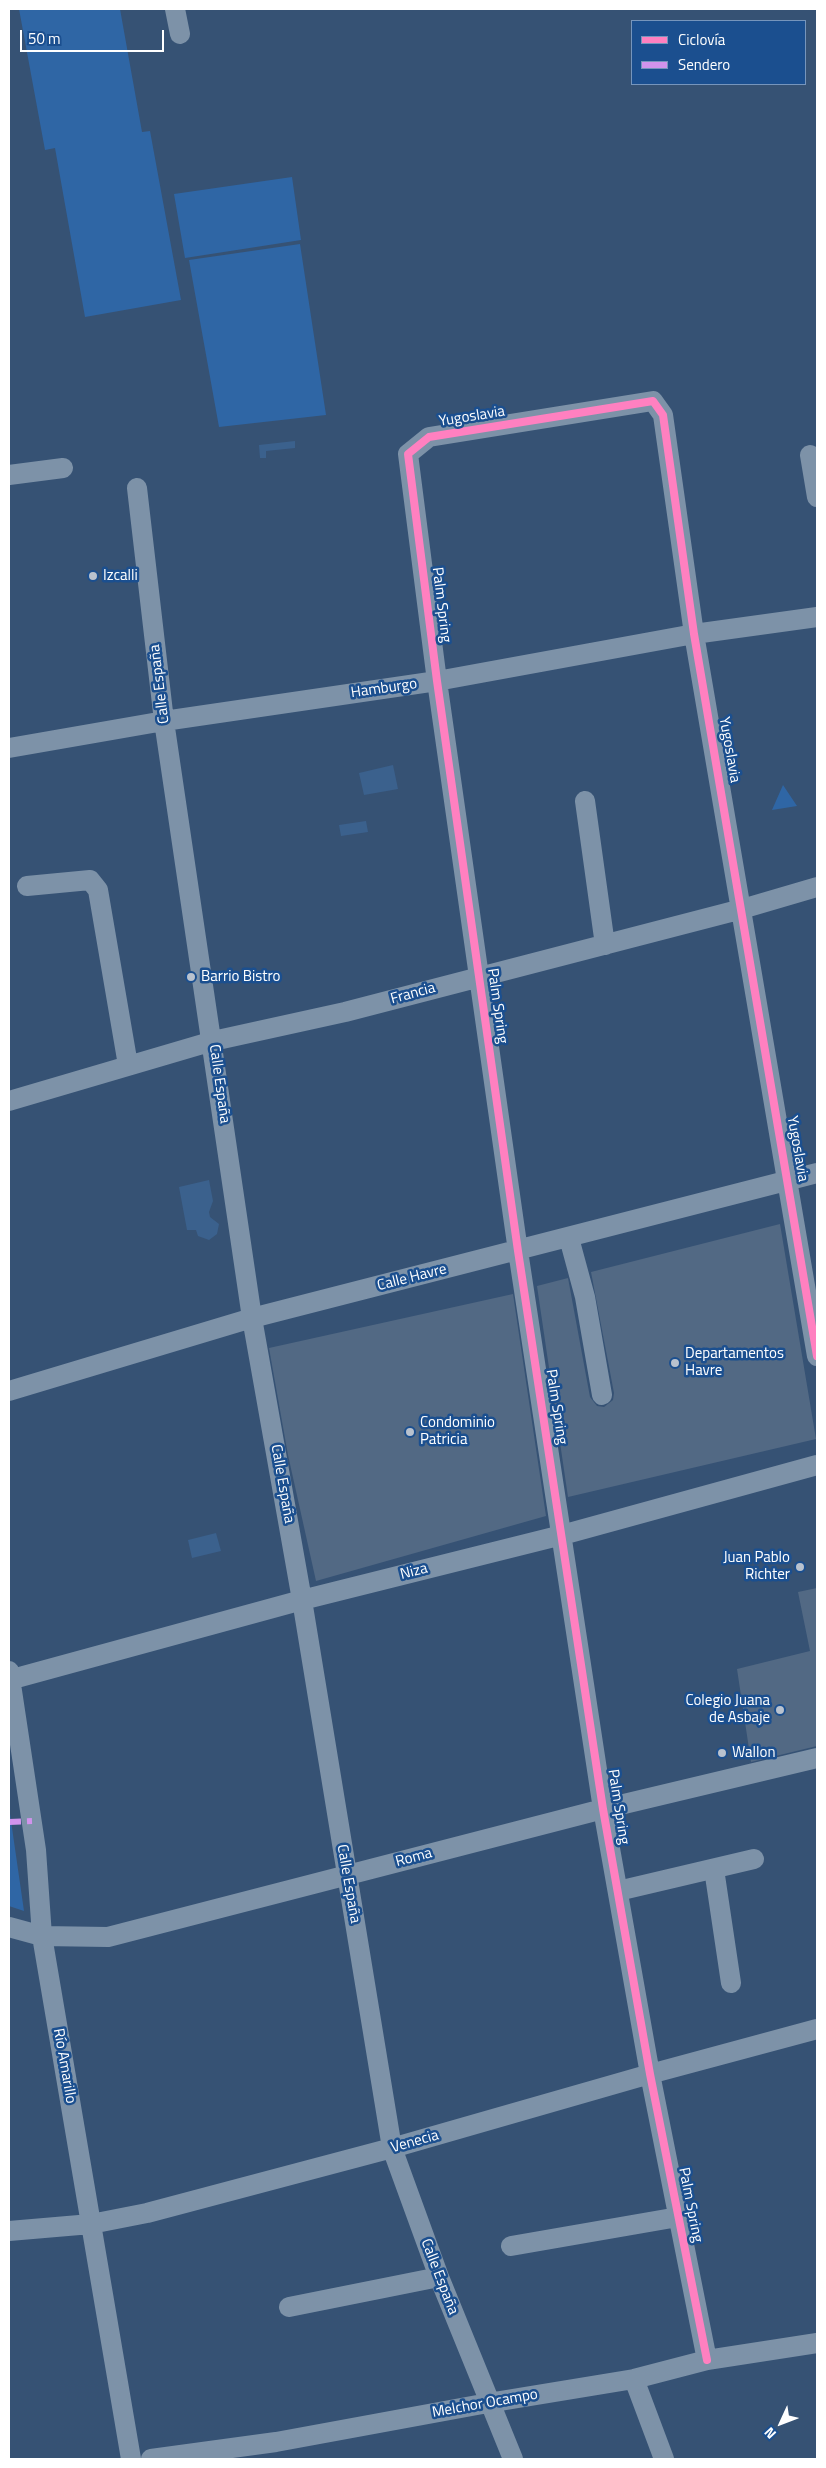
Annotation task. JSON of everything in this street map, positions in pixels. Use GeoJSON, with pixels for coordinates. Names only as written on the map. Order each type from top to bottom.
{"type":"FeatureCollection","features":[{"type":"Feature","properties":{"kind":"street"},"geometry":{"type":"LineString","coordinates":[[175,9],[180,34]]}},
{"type":"Feature","properties":{"kind":"street","name":"Yugoslavia"},"geometry":{"type":"LineString","coordinates":[[408,454],[429,437],[654,401],[663,415],[694,634],[817,1356]]}},
{"type":"Feature","properties":{"kind":"street","name":"Palm Spring"},"geometry":{"type":"LineString","coordinates":[[408,454],[437,681],[518,1251],[603,1808],[650,2074],[707,2360]]}},
{"type":"Feature","properties":{"kind":"street"},"geometry":{"type":"LineString","coordinates":[[810,455],[817,498]]}},
{"type":"Feature","properties":{"kind":"street"},"geometry":{"type":"LineString","coordinates":[[9,475],[63,468]]}},
{"type":"Feature","properties":{"kind":"street","name":"Calle España"},"geometry":{"type":"LineString","coordinates":[[137,488],[164,721],[252,1318],[302,1600],[392,2148],[488,2403],[513,2459]]}},
{"type":"Feature","properties":{"kind":"street","name":"Hamburgo"},"geometry":{"type":"LineString","coordinates":[[9,748],[164,721],[437,681],[694,634],[817,617]]}},
{"type":"Feature","properties":{"kind":"street"},"geometry":{"type":"LineString","coordinates":[[585,801],[605,946]]}},
{"type":"Feature","properties":{"kind":"street"},"geometry":{"type":"LineString","coordinates":[[26,886],[90,880],[98,890],[128,1066]]}},
{"type":"Feature","properties":{"kind":"street","name":"Francia"},"geometry":{"type":"LineString","coordinates":[[9,1101],[212,1041],[346,1012],[479,976],[605,946],[817,887]]}},
{"type":"Feature","properties":{"kind":"street","name":"Calle Havre"},"geometry":{"type":"LineString","coordinates":[[9,1391],[252,1318],[817,1173]]}},
{"type":"Feature","properties":{"kind":"street"},"geometry":{"type":"LineString","coordinates":[[569,1238],[584,1297],[602,1395]]}},
{"type":"Feature","properties":{"kind":"street","name":"Niza"},"geometry":{"type":"LineString","coordinates":[[9,1677],[302,1600],[562,1535],[817,1465]]}},
{"type":"Feature","properties":{"kind":"street","name":"Río Amarillo"},"geometry":{"type":"LineString","coordinates":[[9,1677],[36,1850],[42,1936],[131,2459]]}},
{"type":"Feature","properties":{"kind":"street","name":"Roma"},"geometry":{"type":"LineString","coordinates":[[9,1927],[42,1936],[108,1937],[603,1808],[817,1758]]}},
{"type":"Feature","properties":{"kind":"street"},"geometry":{"type":"LineString","coordinates":[[618,1891],[754,1859]]}},
{"type":"Feature","properties":{"kind":"street"},"geometry":{"type":"LineString","coordinates":[[714,1868],[731,1982]]}},
{"type":"Feature","properties":{"kind":"street","name":"Venecia"},"geometry":{"type":"LineString","coordinates":[[9,2231],[91,2224],[147,2214],[392,2148],[650,2074],[817,2030]]}},
{"type":"Feature","properties":{"kind":"street"},"geometry":{"type":"LineString","coordinates":[[512,2246],[678,2217]]}},
{"type":"Feature","properties":{"kind":"street"},"geometry":{"type":"LineString","coordinates":[[289,2307],[439,2277]]}},
{"type":"Feature","properties":{"kind":"street","name":"Melchor Ocampo"},"geometry":{"type":"LineString","coordinates":[[151,2459],[276,2442],[488,2403],[634,2379],[707,2360],[817,2343]]}},
{"type":"Feature","properties":{"kind":"street"},"geometry":{"type":"LineString","coordinates":[[634,2379],[664,2459]]}},
{"type":"Feature","properties":{"kind":"shaded area"},"geometry":{"type":"Polygon","coordinates":[[[19,9],[120,9],[142,132],[150,131],[181,300],[85,317],[55,148],[45,150],[19,9]]]}},
{"type":"Feature","properties":{"kind":"shaded area"},"geometry":{"type":"Polygon","coordinates":[[[292,177],[301,240],[185,258],[174,194],[292,177]]]}},
{"type":"Feature","properties":{"kind":"shaded area"},"geometry":{"type":"Polygon","coordinates":[[[300,244],[326,415],[219,427],[189,260],[300,244]]]}},
{"type":"Feature","properties":{"kind":"shaded area"},"geometry":{"type":"Polygon","coordinates":[[[295,441],[295,448],[266,451],[266,458],[260,458],[259,445],[295,441]]]}},
{"type":"Feature","properties":{"kind":"shaded area"},"geometry":{"type":"Polygon","coordinates":[[[393,765],[398,789],[364,795],[359,773],[393,765]]]}},
{"type":"Feature","properties":{"kind":"shaded area"},"geometry":{"type":"Polygon","coordinates":[[[783,785],[797,806],[772,810],[783,785]]]}},
{"type":"Feature","properties":{"kind":"shaded area"},"geometry":{"type":"Polygon","coordinates":[[[366,821],[368,832],[341,836],[339,825],[366,821]]]}},
{"type":"Feature","properties":{"kind":"shaded area"},"geometry":{"type":"Polygon","coordinates":[[[209,1180],[213,1201],[209,1212],[210,1217],[219,1224],[217,1234],[209,1240],[198,1236],[196,1230],[187,1230],[179,1187],[209,1180]]]}},
{"type":"Feature","properties":{"kind":"shaded area"},"geometry":{"type":"Polygon","coordinates":[[[216,1533],[221,1551],[192,1558],[188,1540],[216,1533]]]}},
{"type":"Feature","properties":{"kind":"shaded area"},"geometry":{"type":"Polygon","coordinates":[[[9,1807],[24,1911],[9,1906],[9,1807]]]}},
{"type":"Feature","properties":{"kind":"building","name":"Departamentos Havre"},"geometry":{"type":"Polygon","coordinates":[[[780,1224],[816,1439],[568,1497],[537,1286],[568,1278],[590,1397],[597,1406],[604,1407],[613,1400],[614,1393],[591,1272],[780,1224]]]}},
{"type":"Feature","properties":{"kind":"building","name":"Condominio Patricia"},"geometry":{"type":"Polygon","coordinates":[[[513,1294],[546,1516],[316,1581],[288,1455],[269,1348],[513,1294]]]}},
{"type":"Feature","properties":{"kind":"building","name":"Colegio Juana de Asbaje"},"geometry":{"type":"Polygon","coordinates":[[[817,1588],[817,1746],[751,1762],[737,1669],[810,1651],[798,1592],[817,1588]]]}},
{"type":"Feature","properties":{"kind":"marked path"},"geometry":{"type":"LineString","coordinates":[[9,1822],[32,1821]]}},
{"type":"Feature","properties":{"kind":"cycle path"},"geometry":{"type":"LineString","coordinates":[[707,2360],[650,2074],[603,1809],[518,1251],[437,681],[408,454],[429,437],[653,401],[663,415],[694,634],[817,1356]]}},
{"type":"Feature","properties":{"kind":"place","name":"Izcalli"},"geometry":{"type":"Point","coordinates":[93,576]}},
{"type":"Feature","properties":{"kind":"place","name":"Barrio Bistro"},"geometry":{"type":"Point","coordinates":[191,977]}},
{"type":"Feature","properties":{"kind":"place","name":"Departamentos Havre"},"geometry":{"type":"Point","coordinates":[675,1363]}},
{"type":"Feature","properties":{"kind":"place","name":"Condominio Patricia"},"geometry":{"type":"Point","coordinates":[410,1432]}},
{"type":"Feature","properties":{"kind":"place","name":"Juan Pablo Richter"},"geometry":{"type":"Point","coordinates":[800,1567]}},
{"type":"Feature","properties":{"kind":"place","name":"Colegio Juana de Asbaje"},"geometry":{"type":"Point","coordinates":[780,1710]}},
{"type":"Feature","properties":{"kind":"place","name":"Wallon"},"geometry":{"type":"Point","coordinates":[722,1753]}}]}
